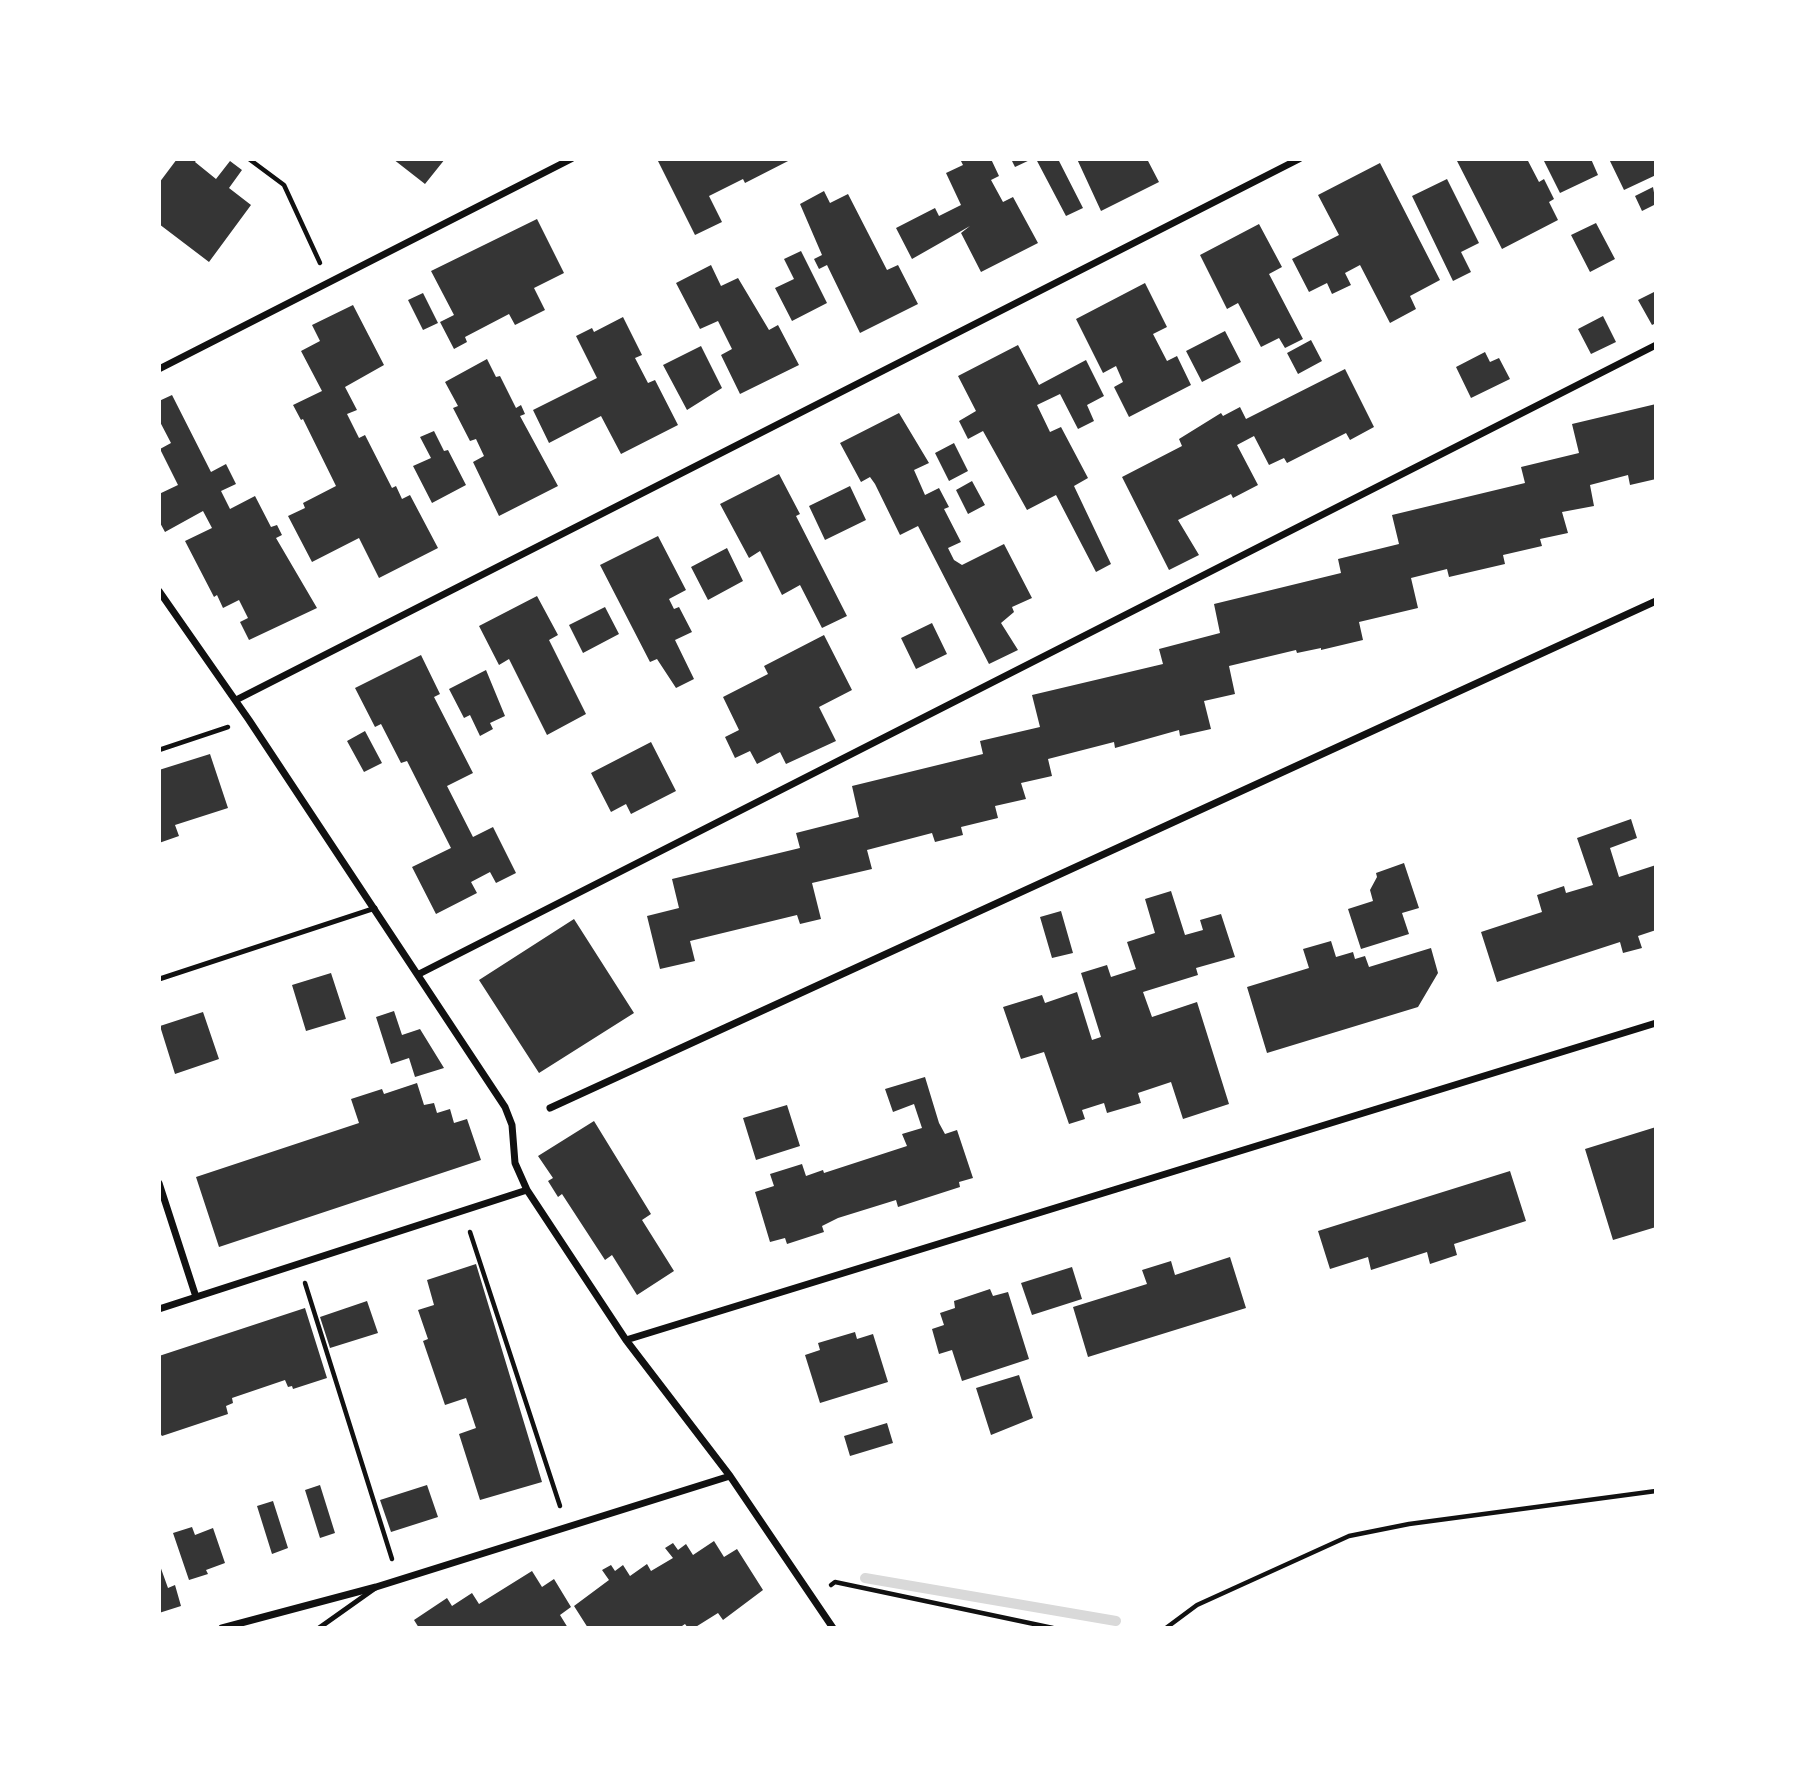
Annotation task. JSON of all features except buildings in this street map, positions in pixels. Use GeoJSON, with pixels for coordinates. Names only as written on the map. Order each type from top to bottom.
{"type":"FeatureCollection","features":[{"type":"Feature","properties":{"kind":"street"},"geometry":{"type":"LineString","coordinates":[[159,369],[571,159]]}},
{"type":"Feature","properties":{"kind":"street"},"geometry":{"type":"LineString","coordinates":[[236,700],[1300,159]]}},
{"type":"Feature","properties":{"kind":"street"},"geometry":{"type":"LineString","coordinates":[[419,974],[1656,345]]}},
{"type":"Feature","properties":{"kind":"street"},"geometry":{"type":"LineString","coordinates":[[159,591],[236,700],[505,1107],[512,1125],[515,1163],[527,1189],[626,1340],[730,1476],[833,1628]]}},
{"type":"Feature","properties":{"kind":"street"},"geometry":{"type":"LineString","coordinates":[[550,1108],[1656,601]]}},
{"type":"Feature","properties":{"kind":"street"},"geometry":{"type":"LineString","coordinates":[[626,1340],[1656,1023]]}},
{"type":"Feature","properties":{"kind":"street"},"geometry":{"type":"LineString","coordinates":[[159,1183],[196,1297]]}},
{"type":"Feature","properties":{"kind":"street"},"geometry":{"type":"LineString","coordinates":[[159,1309],[527,1189]]}},
{"type":"Feature","properties":{"kind":"street"},"geometry":{"type":"LineString","coordinates":[[222,1628],[376,1587],[730,1476]]}},
{"type":"Feature","properties":{"kind":"lane"},"geometry":{"type":"LineString","coordinates":[[159,979],[375,908]]}},
{"type":"Feature","properties":{"kind":"lane"},"geometry":{"type":"LineString","coordinates":[[319,1628],[376,1587]]}},
{"type":"Feature","properties":{"kind":"path"},"geometry":{"type":"LineString","coordinates":[[249,159],[284,185],[329,283]]}},
{"type":"Feature","properties":{"kind":"path"},"geometry":{"type":"LineString","coordinates":[[159,750],[249,720]]}},
{"type":"Feature","properties":{"kind":"path"},"geometry":{"type":"LineString","coordinates":[[464,1211],[567,1527]]}},
{"type":"Feature","properties":{"kind":"path"},"geometry":{"type":"LineString","coordinates":[[299,1264],[398,1580]]}},
{"type":"Feature","properties":{"kind":"path"},"geometry":{"type":"LineString","coordinates":[[1166,1628],[1197,1605],[1349,1536],[1409,1524],[1656,1491]]}},
{"type":"Feature","properties":{"kind":"path"},"geometry":{"type":"LineString","coordinates":[[812,1595],[835,1583],[1053,1628]]}},
{"type":"Feature","properties":{"kind":"waterway"},"geometry":{"type":"LineString","coordinates":[[865,1578],[1116,1621]]}}]}
